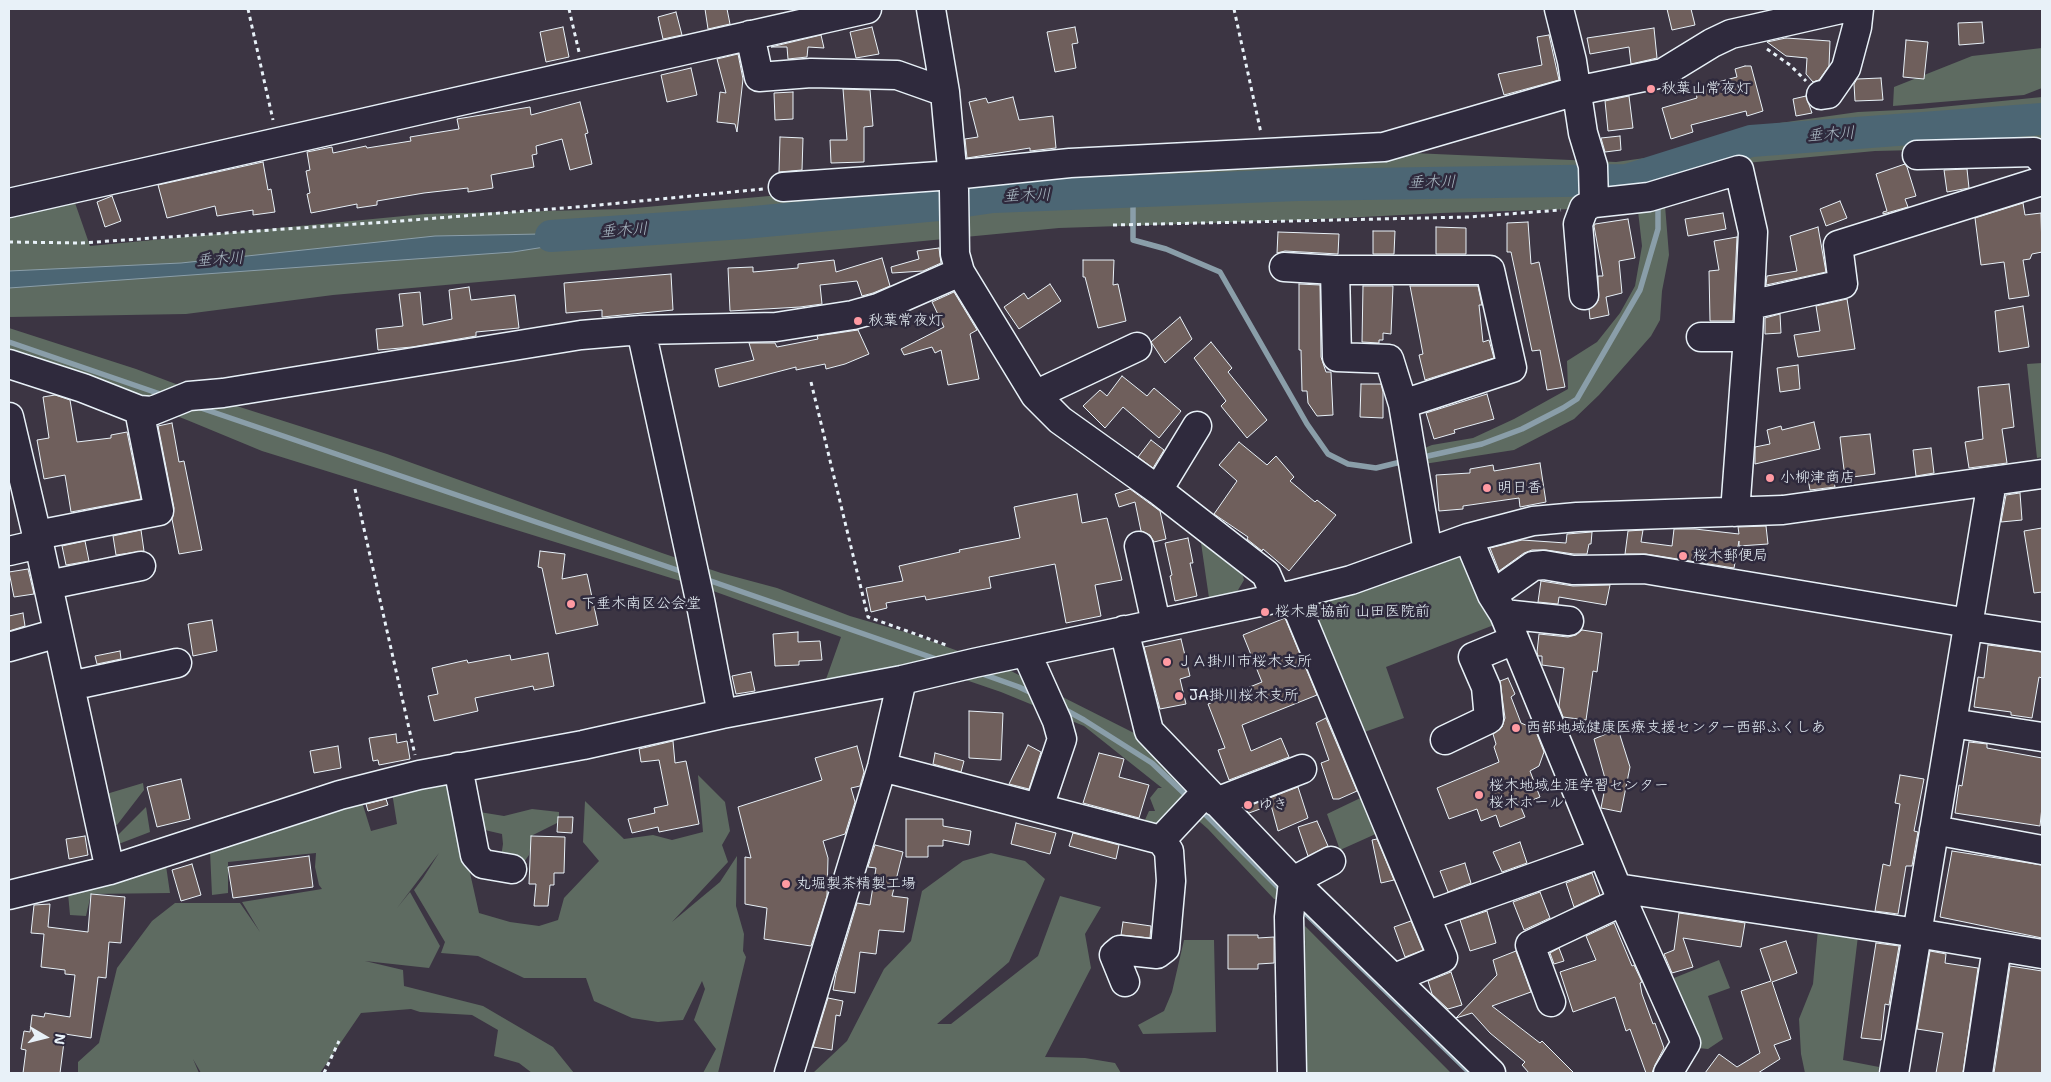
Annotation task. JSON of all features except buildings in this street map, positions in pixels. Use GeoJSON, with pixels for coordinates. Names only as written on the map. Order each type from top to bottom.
{"type":"FeatureCollection","features":[{"type":"Feature","properties":{"kind":"street"},"geometry":{"type":"LineString","coordinates":[[9,204],[867,9]]}},
{"type":"Feature","properties":{"kind":"street"},"geometry":{"type":"LineString","coordinates":[[931,9],[945,92],[953,182],[956,232],[955,254],[960,272],[1035,395],[1060,420],[1158,490],[1266,574],[1284,596],[1443,958],[1395,978]]}},
{"type":"Feature","properties":{"kind":"street"},"geometry":{"type":"LineString","coordinates":[[1559,9],[1572,61],[1584,133],[1593,166],[1589,206],[1578,224],[1584,295]]}},
{"type":"Feature","properties":{"kind":"street"},"geometry":{"type":"LineString","coordinates":[[783,187],[953,182],[1070,163],[1384,147],[1576,91],[1663,73],[1730,34],[1840,9]]}},
{"type":"Feature","properties":{"kind":"street"},"geometry":{"type":"LineString","coordinates":[[1821,95],[1828,94],[1846,68],[1858,27],[1859,9]]}},
{"type":"Feature","properties":{"kind":"street"},"geometry":{"type":"LineString","coordinates":[[750,35],[759,77],[810,73],[897,75],[945,92]]}},
{"type":"Feature","properties":{"kind":"street"},"geometry":{"type":"LineString","coordinates":[[1918,155],[2034,152],[2042,160]]}},
{"type":"Feature","properties":{"kind":"street"},"geometry":{"type":"LineString","coordinates":[[1589,206],[1649,197],[1739,170],[1754,232],[1735,512]]}},
{"type":"Feature","properties":{"kind":"street"},"geometry":{"type":"LineString","coordinates":[[1750,305],[1843,284],[1838,245],[2042,181]]}},
{"type":"Feature","properties":{"kind":"street"},"geometry":{"type":"LineString","coordinates":[[1284,267],[1335,270],[1490,270],[1512,368],[1403,404]]}},
{"type":"Feature","properties":{"kind":"street"},"geometry":{"type":"LineString","coordinates":[[1335,270],[1337,357],[1389,359],[1403,404],[1428,552]]}},
{"type":"Feature","properties":{"kind":"street"},"geometry":{"type":"LineString","coordinates":[[9,364],[149,408],[189,396],[233,392],[580,335],[641,330],[776,327],[853,315],[878,308],[960,272]]}},
{"type":"Feature","properties":{"kind":"street"},"geometry":{"type":"LineString","coordinates":[[641,330],[696,578],[722,714]]}},
{"type":"Feature","properties":{"kind":"street"},"geometry":{"type":"LineString","coordinates":[[1701,337],[1748,337]]}},
{"type":"Feature","properties":{"kind":"street"},"geometry":{"type":"LineString","coordinates":[[1035,395],[1137,347]]}},
{"type":"Feature","properties":{"kind":"street"},"geometry":{"type":"LineString","coordinates":[[9,551],[38,540],[159,511],[149,408]]}},
{"type":"Feature","properties":{"kind":"street"},"geometry":{"type":"LineString","coordinates":[[9,417],[17,488],[38,540],[110,870]]}},
{"type":"Feature","properties":{"kind":"street"},"geometry":{"type":"LineString","coordinates":[[1158,490],[1197,426]]}},
{"type":"Feature","properties":{"kind":"street"},"geometry":{"type":"LineString","coordinates":[[9,894],[110,870],[340,795],[419,775],[583,745],[722,714],[902,680],[936,672],[963,655],[1026,652],[1284,596],[1351,580],[1468,538],[1533,521],[1577,517],[1783,510],[2042,474]]}},
{"type":"Feature","properties":{"kind":"street"},"geometry":{"type":"LineString","coordinates":[[1894,1073],[1992,481]]}},
{"type":"Feature","properties":{"kind":"street"},"geometry":{"type":"LineString","coordinates":[[1468,538],[1514,640],[1620,895],[1686,1043],[1668,1073]]}},
{"type":"Feature","properties":{"kind":"street"},"geometry":{"type":"LineString","coordinates":[[1139,546],[1156,623]]}},
{"type":"Feature","properties":{"kind":"street"},"geometry":{"type":"LineString","coordinates":[[1498,604],[1534,566],[1544,565],[1573,570],[1644,569],[2042,637]]}},
{"type":"Feature","properties":{"kind":"street"},"geometry":{"type":"LineString","coordinates":[[48,585],[141,566]]}},
{"type":"Feature","properties":{"kind":"street"},"geometry":{"type":"LineString","coordinates":[[1498,604],[1570,621]]}},
{"type":"Feature","properties":{"kind":"street"},"geometry":{"type":"LineString","coordinates":[[1124,630],[1149,731],[1203,800],[1293,881],[1491,1073]]}},
{"type":"Feature","properties":{"kind":"street"},"geometry":{"type":"LineString","coordinates":[[9,647],[58,633]]}},
{"type":"Feature","properties":{"kind":"street"},"geometry":{"type":"LineString","coordinates":[[1445,740],[1490,719],[1486,687],[1473,657],[1514,640]]}},
{"type":"Feature","properties":{"kind":"street"},"geometry":{"type":"LineString","coordinates":[[1026,652],[1045,693],[1062,739],[1039,807]]}},
{"type":"Feature","properties":{"kind":"street"},"geometry":{"type":"LineString","coordinates":[[70,686],[177,663]]}},
{"type":"Feature","properties":{"kind":"street"},"geometry":{"type":"LineString","coordinates":[[789,1073],[882,767],[902,680]]}},
{"type":"Feature","properties":{"kind":"street"},"geometry":{"type":"LineString","coordinates":[[1952,723],[2042,737]]}},
{"type":"Feature","properties":{"kind":"street"},"geometry":{"type":"LineString","coordinates":[[458,767],[475,855],[483,864],[512,869]]}},
{"type":"Feature","properties":{"kind":"street"},"geometry":{"type":"LineString","coordinates":[[882,767],[1161,840],[1168,851],[1171,881],[1165,948],[1157,954],[1120,950],[1114,955],[1124,982]]}},
{"type":"Feature","properties":{"kind":"street"},"geometry":{"type":"LineString","coordinates":[[1161,840],[1203,800],[1302,769]]}},
{"type":"Feature","properties":{"kind":"street"},"geometry":{"type":"LineString","coordinates":[[1934,830],[2042,850]]}},
{"type":"Feature","properties":{"kind":"street"},"geometry":{"type":"LineString","coordinates":[[1426,916],[1602,852]]}},
{"type":"Feature","properties":{"kind":"street"},"geometry":{"type":"LineString","coordinates":[[1293,881],[1331,861]]}},
{"type":"Feature","properties":{"kind":"street"},"geometry":{"type":"LineString","coordinates":[[1292,1073],[1289,917],[1293,881]]}},
{"type":"Feature","properties":{"kind":"street"},"geometry":{"type":"LineString","coordinates":[[1551,1002],[1530,945],[1620,895],[1917,933],[2042,954]]}},
{"type":"Feature","properties":{"kind":"street"},"geometry":{"type":"LineString","coordinates":[[1978,1073],[1997,947]]}},
{"type":"Feature","properties":{"kind":"path"},"geometry":{"type":"LineString","coordinates":[[248,9],[278,142]]}},
{"type":"Feature","properties":{"kind":"path"},"geometry":{"type":"LineString","coordinates":[[569,9],[584,74]]}},
{"type":"Feature","properties":{"kind":"path"},"geometry":{"type":"LineString","coordinates":[[1234,9],[1265,152]]}},
{"type":"Feature","properties":{"kind":"path"},"geometry":{"type":"LineString","coordinates":[[1762,48],[1770,50],[1790,65],[1821,95]]}},
{"type":"Feature","properties":{"kind":"path"},"geometry":{"type":"LineString","coordinates":[[9,242],[81,243],[387,222],[589,206],[783,187]]}},
{"type":"Feature","properties":{"kind":"path"},"geometry":{"type":"LineString","coordinates":[[1113,225],[1468,217],[1589,206]]}},
{"type":"Feature","properties":{"kind":"path"},"geometry":{"type":"LineString","coordinates":[[811,382],[868,617],[963,655]]}},
{"type":"Feature","properties":{"kind":"path"},"geometry":{"type":"LineString","coordinates":[[355,488],[419,775]]}},
{"type":"Feature","properties":{"kind":"path"},"geometry":{"type":"LineString","coordinates":[[324,1073],[339,1041]]}},
{"type":"Feature","properties":{"kind":"green space"},"geometry":{"type":"Polygon","coordinates":[[[2042,48],[2042,88],[2024,95],[1893,106],[1894,87],[1972,56],[2042,48]]]}},
{"type":"Feature","properties":{"kind":"green space"},"geometry":{"type":"Polygon","coordinates":[[[2042,97],[2042,147],[1875,151],[1746,163],[1664,193],[1669,255],[1662,291],[1660,320],[1651,336],[1599,395],[1574,419],[1514,450],[1424,464],[1422,449],[1432,445],[1473,438],[1514,419],[1568,389],[1567,361],[1597,342],[1620,313],[1635,286],[1642,246],[1638,211],[1574,209],[1059,228],[333,295],[186,314],[9,317],[9,215],[74,200],[90,246],[425,214],[624,209],[1015,174],[1390,152],[1616,162],[1659,156],[1751,127],[1858,112],[1921,109],[2042,97]]]}},
{"type":"Feature","properties":{"kind":"green space"},"geometry":{"type":"Polygon","coordinates":[[[9,328],[136,369],[221,401],[387,454],[662,553],[721,573],[777,588],[850,616],[915,635],[1009,670],[1138,735],[1265,856],[1284,898],[1274,899],[1208,829],[1177,802],[1179,809],[1161,831],[1144,822],[1149,811],[1155,811],[1150,798],[1158,788],[1162,788],[1084,726],[1001,692],[916,663],[825,682],[841,637],[716,592],[262,451],[9,351],[9,328]]]}},
{"type":"Feature","properties":{"kind":"green space"},"geometry":{"type":"Polygon","coordinates":[[[2042,363],[2042,457],[2037,458],[2027,364],[2042,363]]]}},
{"type":"Feature","properties":{"kind":"green space"},"geometry":{"type":"Polygon","coordinates":[[[1200,536],[1240,565],[1244,580],[1235,595],[1209,598],[1200,536]]]}},
{"type":"Feature","properties":{"kind":"green space"},"geometry":{"type":"Polygon","coordinates":[[[1459,554],[1475,569],[1499,623],[1386,667],[1404,718],[1356,735],[1303,602],[1459,554]]]}},
{"type":"Feature","properties":{"kind":"green space"},"geometry":{"type":"Polygon","coordinates":[[[459,772],[461,809],[504,816],[532,809],[559,812],[559,822],[533,835],[529,855],[522,865],[501,857],[502,834],[476,828],[470,873],[479,913],[510,922],[539,926],[558,920],[564,898],[599,861],[583,842],[585,801],[624,839],[653,835],[672,840],[703,832],[698,775],[725,802],[730,831],[722,845],[728,862],[672,922],[720,882],[737,856],[736,906],[744,934],[743,951],[746,957],[718,1073],[703,1073],[716,1049],[694,1020],[705,989],[702,981],[683,1020],[658,1022],[632,1018],[594,1001],[586,978],[524,978],[478,956],[441,953],[445,942],[414,890],[439,853],[397,908],[410,892],[440,946],[429,968],[365,961],[403,970],[404,986],[483,1006],[553,1047],[574,1073],[532,1073],[519,1063],[494,1056],[498,1030],[472,1015],[420,1012],[411,1009],[361,1013],[320,1073],[201,1073],[193,1059],[199,1073],[78,1073],[78,1062],[99,1043],[117,968],[152,921],[175,903],[240,903],[260,932],[242,902],[322,889],[319,885],[315,867],[316,853],[228,862],[228,893],[212,895],[210,851],[362,802],[371,831],[397,824],[391,786],[459,772]]]}},
{"type":"Feature","properties":{"kind":"green space"},"geometry":{"type":"Polygon","coordinates":[[[143,783],[144,790],[117,825],[110,825],[103,795],[143,783]]]}},
{"type":"Feature","properties":{"kind":"green space"},"geometry":{"type":"Polygon","coordinates":[[[1375,791],[1389,828],[1340,850],[1327,814],[1375,791]]]}},
{"type":"Feature","properties":{"kind":"green space"},"geometry":{"type":"Polygon","coordinates":[[[146,807],[150,832],[116,845],[112,841],[146,807]]]}},
{"type":"Feature","properties":{"kind":"green space"},"geometry":{"type":"Polygon","coordinates":[[[991,853],[1025,861],[1045,879],[1009,962],[937,1024],[951,1024],[1038,956],[1060,896],[1101,907],[1085,934],[1091,968],[1045,1057],[1085,1058],[1115,1063],[1121,1073],[813,1073],[847,1041],[884,969],[911,941],[922,891],[963,861],[991,853]]]}},
{"type":"Feature","properties":{"kind":"green space"},"geometry":{"type":"Polygon","coordinates":[[[165,859],[170,893],[91,894],[86,916],[70,915],[68,893],[165,859]]]}},
{"type":"Feature","properties":{"kind":"green space"},"geometry":{"type":"Polygon","coordinates":[[[1305,926],[1451,1073],[1306,1073],[1305,926]]]}},
{"type":"Feature","properties":{"kind":"green space"},"geometry":{"type":"Polygon","coordinates":[[[1818,929],[1858,936],[1843,1060],[1879,1067],[1878,1073],[1805,1073],[1801,1054],[1799,1019],[1813,984],[1818,929]]]}},
{"type":"Feature","properties":{"kind":"green space"},"geometry":{"type":"Polygon","coordinates":[[[1184,940],[1214,940],[1216,1032],[1143,1034],[1138,1025],[1164,1011],[1172,992],[1184,940]]]}},
{"type":"Feature","properties":{"kind":"green space"},"geometry":{"type":"Polygon","coordinates":[[[1719,960],[1730,988],[1708,996],[1723,1039],[1708,1049],[1698,1048],[1674,978],[1719,960]]]}},
{"type":"Feature","properties":{"kind":"water"},"geometry":{"type":"Polygon","coordinates":[[[658,229],[513,252],[9,288],[9,271],[181,263],[435,236],[594,233],[658,229]]]}},
{"type":"Feature","properties":{"kind":"waterway","name":"垂木川"},"geometry":{"type":"LineString","coordinates":[[551,236],[743,223],[938,205],[993,197],[1297,185],[1627,180],[1751,141],[2042,119]]}},
{"type":"Feature","properties":{"kind":"waterway"},"geometry":{"type":"LineString","coordinates":[[1657,170],[1658,186]]}},
{"type":"Feature","properties":{"kind":"waterway"},"geometry":{"type":"LineString","coordinates":[[1133,190],[1133,240],[1166,249],[1220,272],[1307,424],[1328,454],[1348,464],[1376,468],[1405,461]]}},
{"type":"Feature","properties":{"kind":"waterway"},"geometry":{"type":"LineString","coordinates":[[1419,458],[1482,444],[1522,429],[1577,399],[1640,290],[1658,229],[1658,202]]}},
{"type":"Feature","properties":{"kind":"waterway"},"geometry":{"type":"LineString","coordinates":[[9,342],[166,396]]}},
{"type":"Feature","properties":{"kind":"waterway"},"geometry":{"type":"LineString","coordinates":[[198,407],[686,573]]}},
{"type":"Feature","properties":{"kind":"waterway"},"geometry":{"type":"LineString","coordinates":[[705,579],[939,660]]}},
{"type":"Feature","properties":{"kind":"waterway"},"geometry":{"type":"LineString","coordinates":[[977,672],[1036,695]]}},
{"type":"Feature","properties":{"kind":"waterway"},"geometry":{"type":"LineString","coordinates":[[1062,708],[1152,763],[1190,799]]}},
{"type":"Feature","properties":{"kind":"waterway"},"geometry":{"type":"LineString","coordinates":[[1200,809],[1282,891]]}},
{"type":"Feature","properties":{"kind":"waterway"},"geometry":{"type":"LineString","coordinates":[[1298,906],[1470,1073]]}},
{"type":"Feature","properties":{"kind":"place","name":"秋葉山常夜灯"},"geometry":{"type":"Point","coordinates":[1651,89]}},
{"type":"Feature","properties":{"kind":"place","name":"秋葉常夜灯"},"geometry":{"type":"Point","coordinates":[858,321]}},
{"type":"Feature","properties":{"kind":"place","name":"小柳津商店"},"geometry":{"type":"Point","coordinates":[1770,478]}},
{"type":"Feature","properties":{"kind":"place","name":"明日香"},"geometry":{"type":"Point","coordinates":[1487,488]}},
{"type":"Feature","properties":{"kind":"place","name":"桜木郵便局"},"geometry":{"type":"Point","coordinates":[1683,556]}},
{"type":"Feature","properties":{"kind":"place","name":"下垂木南区公会堂"},"geometry":{"type":"Point","coordinates":[571,604]}},
{"type":"Feature","properties":{"kind":"place","name":"桜木農協前 山田医院前"},"geometry":{"type":"Point","coordinates":[1265,612]}},
{"type":"Feature","properties":{"kind":"place","name":"ＪＡ掛川市桜木支所"},"geometry":{"type":"Point","coordinates":[1167,662]}},
{"type":"Feature","properties":{"kind":"place","name":"JA掛川桜木支所"},"geometry":{"type":"Point","coordinates":[1179,696]}},
{"type":"Feature","properties":{"kind":"place","name":"西部地域健康医療支援センター西部ふくしあ"},"geometry":{"type":"Point","coordinates":[1516,728]}},
{"type":"Feature","properties":{"kind":"place","name":"桜木地域生涯学習センター 桜木ホール"},"geometry":{"type":"Point","coordinates":[1479,795]}},
{"type":"Feature","properties":{"kind":"place","name":"ゆき"},"geometry":{"type":"Point","coordinates":[1248,805]}},
{"type":"Feature","properties":{"kind":"place","name":"丸堀製茶精製工場"},"geometry":{"type":"Point","coordinates":[786,884]}}]}
